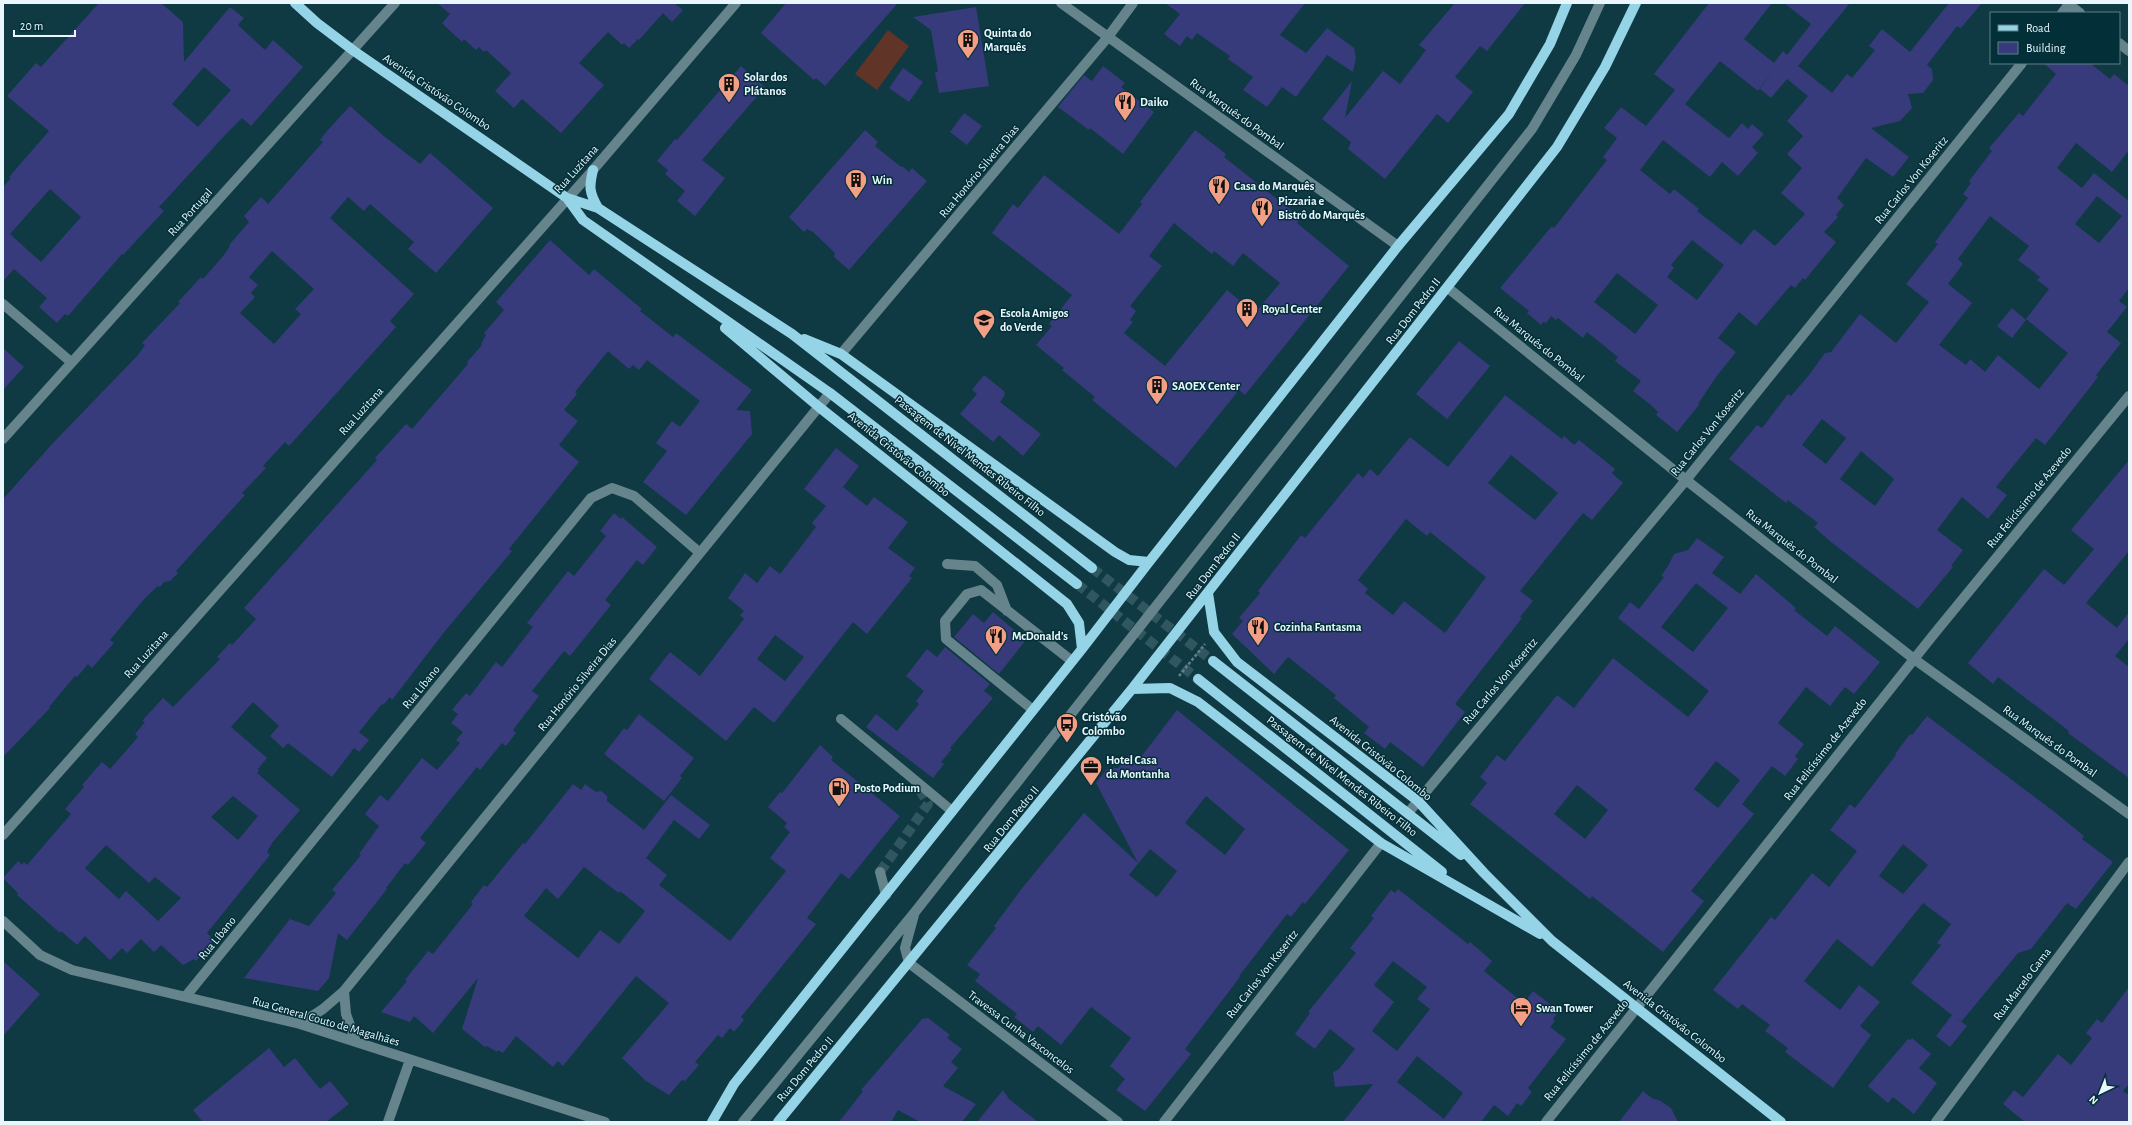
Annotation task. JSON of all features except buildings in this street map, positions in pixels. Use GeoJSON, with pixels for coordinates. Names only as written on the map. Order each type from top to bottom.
{"type":"FeatureCollection","features":[{"type":"Feature","properties":{"kind":"main road","name":"Avenida Cristóvão Colombo"},"geometry":{"type":"LineString","coordinates":[[295,3],[354,51],[567,198],[598,208],[792,334],[832,364]]}},
{"type":"Feature","properties":{"kind":"main road"},"geometry":{"type":"LineString","coordinates":[[712,1122],[734,1084],[1072,662],[1398,246],[1509,114],[1550,44],[1567,3]]}},
{"type":"Feature","properties":{"kind":"main road","name":"Rua Dom Pedro II"},"geometry":{"type":"LineString","coordinates":[[778,1122],[1132,689],[1448,288],[1557,147],[1605,67],[1636,3]]}},
{"type":"Feature","properties":{"kind":"main road"},"geometry":{"type":"LineString","coordinates":[[593,170],[589,186],[592,197],[598,208]]}},
{"type":"Feature","properties":{"kind":"main road","name":"Avenida Cristóvão Colombo"},"geometry":{"type":"LineString","coordinates":[[567,198],[583,220],[830,393]]}},
{"type":"Feature","properties":{"kind":"main road","name":"Avenida Cristóvão Colombo"},"geometry":{"type":"LineString","coordinates":[[681,290],[819,407],[1067,604],[1079,623],[1082,649]]}},
{"type":"Feature","properties":{"kind":"main road","name":"Avenida Cristóvão Colombo"},"geometry":{"type":"LineString","coordinates":[[792,334],[841,354],[1115,552],[1129,560],[1149,562]]}},
{"type":"Feature","properties":{"kind":"main road","name":"Passagem de Nível Mendes Ribeiro Filho"},"geometry":{"type":"LineString","coordinates":[[832,364],[1092,568]]}},
{"type":"Feature","properties":{"kind":"main road"},"geometry":{"type":"LineString","coordinates":[[830,393],[1077,584]]}},
{"type":"Feature","properties":{"kind":"main road","name":"Avenida Cristóvão Colombo"},"geometry":{"type":"LineString","coordinates":[[1208,593],[1214,632],[1237,662],[1418,801],[1484,873],[1552,941],[1781,1122]]}},
{"type":"Feature","properties":{"kind":"main road","name":"Passagem de Nível Mendes Ribeiro Filho"},"geometry":{"type":"LineString","coordinates":[[1213,661],[1484,873]]}},
{"type":"Feature","properties":{"kind":"main road","name":"Passagem de Nível Mendes Ribeiro Filho"},"geometry":{"type":"LineString","coordinates":[[1198,679],[1469,893]]}},
{"type":"Feature","properties":{"kind":"main road","name":"Avenida Cristóvão Colombo"},"geometry":{"type":"LineString","coordinates":[[1132,689],[1170,688],[1198,702],[1380,843],[1552,941]]}},
{"type":"Feature","properties":{"kind":"street","name":"Rua Portugal"},"geometry":{"type":"LineString","coordinates":[[3,438],[354,51],[395,3]]}},
{"type":"Feature","properties":{"kind":"street","name":"Rua Luzitana"},"geometry":{"type":"LineString","coordinates":[[3,835],[593,170],[736,3]]}},
{"type":"Feature","properties":{"kind":"street","name":"Rua Marquês do Pombal"},"geometry":{"type":"LineString","coordinates":[[1061,3],[1398,246]]}},
{"type":"Feature","properties":{"kind":"street","name":"Rua Honório Silveira Dias"},"geometry":{"type":"LineString","coordinates":[[841,354],[1108,37],[1133,3]]}},
{"type":"Feature","properties":{"kind":"street"},"geometry":{"type":"LineString","coordinates":[[743,1122],[915,912],[1532,129],[1576,55],[1600,3]]}},
{"type":"Feature","properties":{"kind":"street"},"geometry":{"type":"LineString","coordinates":[[2063,12],[2069,3],[2079,12]]}},
{"type":"Feature","properties":{"kind":"street"},"geometry":{"type":"LineString","coordinates":[[2120,45],[2129,51]]}},
{"type":"Feature","properties":{"kind":"street","name":"Rua Carlos Von Koseritz"},"geometry":{"type":"LineString","coordinates":[[1408,814],[1686,480],[2021,64]]}},
{"type":"Feature","properties":{"kind":"street","name":"Rua Marquês do Pombal"},"geometry":{"type":"LineString","coordinates":[[1448,288],[1686,480],[1914,659],[2129,814]]}},
{"type":"Feature","properties":{"kind":"street"},"geometry":{"type":"LineString","coordinates":[[3,304],[71,362]]}},
{"type":"Feature","properties":{"kind":"street","name":"Rua Honório Silveira Dias"},"geometry":{"type":"LineString","coordinates":[[300,1024],[323,1010],[344,990],[830,393]]}},
{"type":"Feature","properties":{"kind":"street","name":"Rua Felicíssimo de Azevedo"},"geometry":{"type":"LineString","coordinates":[[1546,1122],[1914,659],[2129,396]]}},
{"type":"Feature","properties":{"kind":"street","name":"Rua Líbano"},"geometry":{"type":"LineString","coordinates":[[186,996],[591,498],[612,488],[634,496],[700,553]]}},
{"type":"Feature","properties":{"kind":"street"},"geometry":{"type":"LineString","coordinates":[[947,564],[975,566],[997,585],[1007,611]]}},
{"type":"Feature","properties":{"kind":"street"},"geometry":{"type":"LineString","coordinates":[[1033,710],[946,639],[944,621],[967,594],[981,590],[1072,662]]}},
{"type":"Feature","properties":{"kind":"street"},"geometry":{"type":"LineString","coordinates":[[841,719],[952,811]]}},
{"type":"Feature","properties":{"kind":"street","name":"Rua Carlos Von Koseritz"},"geometry":{"type":"LineString","coordinates":[[1164,1122],[1380,843]]}},
{"type":"Feature","properties":{"kind":"street","name":"Rua Marcelo Gama"},"geometry":{"type":"LineString","coordinates":[[1936,1122],[2129,862]]}},
{"type":"Feature","properties":{"kind":"street"},"geometry":{"type":"LineString","coordinates":[[880,872],[886,895]]}},
{"type":"Feature","properties":{"kind":"street"},"geometry":{"type":"LineString","coordinates":[[909,963],[905,948],[915,912]]}},
{"type":"Feature","properties":{"kind":"street","name":"Rua General Couto de Magalhães"},"geometry":{"type":"LineString","coordinates":[[3,921],[40,955],[72,970],[300,1024],[605,1122]]}},
{"type":"Feature","properties":{"kind":"street","name":"Travessa Cunha Vasconcelos"},"geometry":{"type":"LineString","coordinates":[[909,963],[1118,1122]]}},
{"type":"Feature","properties":{"kind":"street"},"geometry":{"type":"LineString","coordinates":[[344,990],[346,1014],[356,1042]]}},
{"type":"Feature","properties":{"kind":"street"},"geometry":{"type":"LineString","coordinates":[[388,1122],[410,1060]]}},
{"type":"Feature","properties":{"kind":"path"},"geometry":{"type":"LineString","coordinates":[[1170,688],[1214,632]]}},
{"type":"Feature","properties":{"kind":"shaded area"},"geometry":{"type":"Polygon","coordinates":[[[888,30],[909,46],[877,90],[855,74],[888,30]]]}},
{"type":"Feature","properties":{"kind":"tunnel"},"geometry":{"type":"LineString","coordinates":[[1092,568],[1213,661]]}},
{"type":"Feature","properties":{"kind":"tunnel"},"geometry":{"type":"LineString","coordinates":[[1077,584],[1198,679]]}},
{"type":"Feature","properties":{"kind":"tunnel"},"geometry":{"type":"LineString","coordinates":[[880,872],[928,804],[915,781]]}},
{"type":"Feature","properties":{"kind":"place","name":"Quinta do Marquês"},"geometry":{"type":"Point","coordinates":[968,60]}},
{"type":"Feature","properties":{"kind":"place","name":"Solar dos Plátanos"},"geometry":{"type":"Point","coordinates":[729,104]}},
{"type":"Feature","properties":{"kind":"place","name":"Daiko"},"geometry":{"type":"Point","coordinates":[1125,122]}},
{"type":"Feature","properties":{"kind":"place","name":"Win"},"geometry":{"type":"Point","coordinates":[856,200]}},
{"type":"Feature","properties":{"kind":"place","name":"Casa do Marquês"},"geometry":{"type":"Point","coordinates":[1219,206]}},
{"type":"Feature","properties":{"kind":"place","name":"Pizzaria e Bistrô do Marquês"},"geometry":{"type":"Point","coordinates":[1262,228]}},
{"type":"Feature","properties":{"kind":"place","name":"Royal Center"},"geometry":{"type":"Point","coordinates":[1247,328]}},
{"type":"Feature","properties":{"kind":"place","name":"Escola Amigos do Verde"},"geometry":{"type":"Point","coordinates":[984,340]}},
{"type":"Feature","properties":{"kind":"place","name":"SAOEX Center"},"geometry":{"type":"Point","coordinates":[1157,406]}},
{"type":"Feature","properties":{"kind":"place","name":"Cozinha Fantasma"},"geometry":{"type":"Point","coordinates":[1258,646]}},
{"type":"Feature","properties":{"kind":"place","name":"McDonald's"},"geometry":{"type":"Point","coordinates":[996,656]}},
{"type":"Feature","properties":{"kind":"place","name":"Cristóvão Colombo"},"geometry":{"type":"Point","coordinates":[1067,744]}},
{"type":"Feature","properties":{"kind":"place","name":"Hotel Casa da Montanha"},"geometry":{"type":"Point","coordinates":[1091,786]}},
{"type":"Feature","properties":{"kind":"place","name":"Posto Podium"},"geometry":{"type":"Point","coordinates":[839,808]}},
{"type":"Feature","properties":{"kind":"place","name":"Swan Tower"},"geometry":{"type":"Point","coordinates":[1521,1028]}}]}
